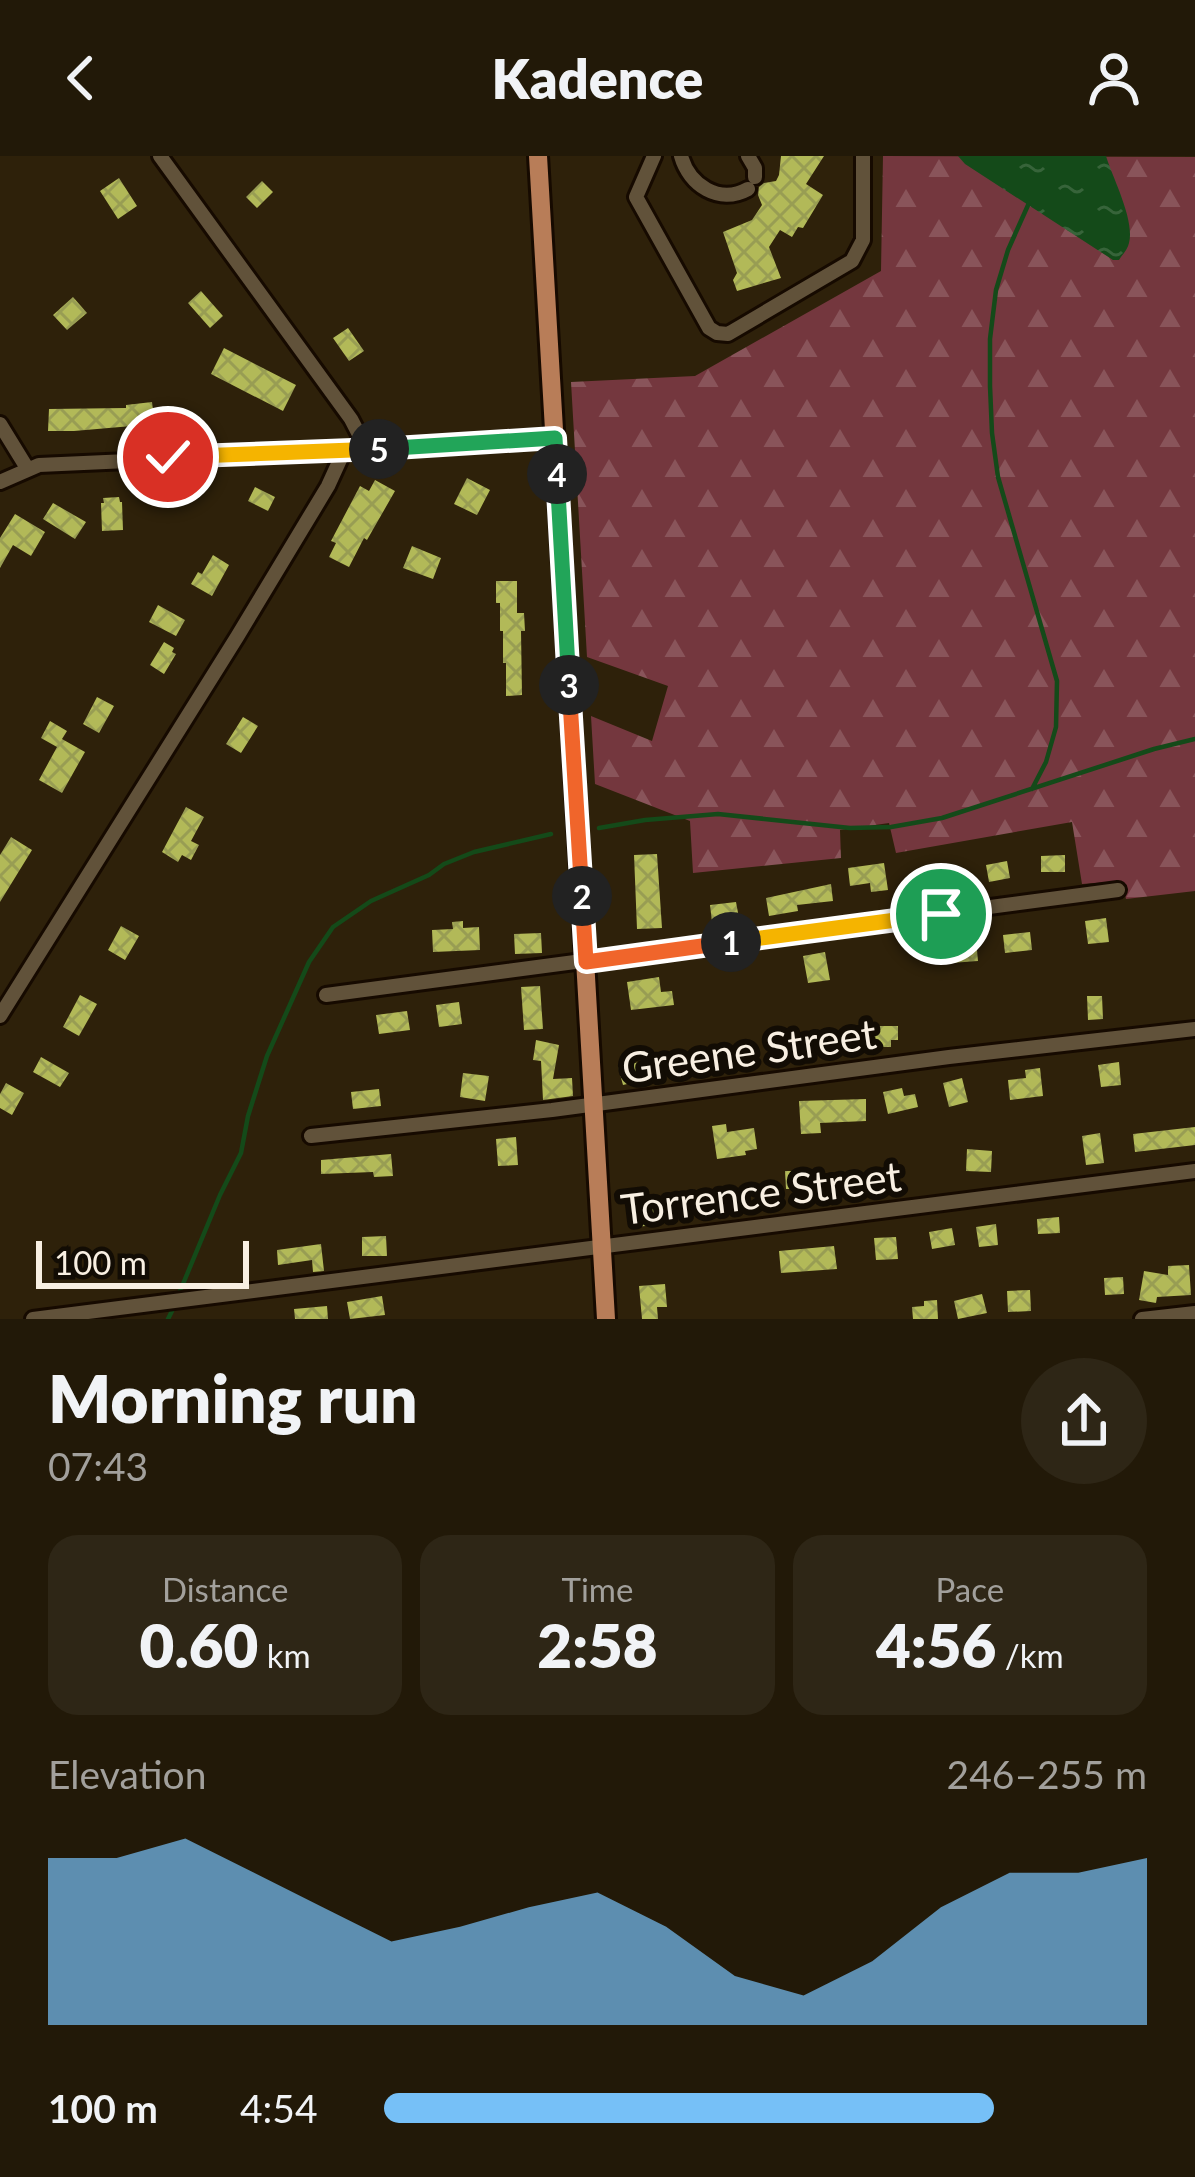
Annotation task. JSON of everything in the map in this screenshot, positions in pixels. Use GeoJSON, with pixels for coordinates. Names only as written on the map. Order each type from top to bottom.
{"type":"FeatureCollection","features":[{"type":"Feature","properties":{"kind":"main road"},"geometry":{"type":"LineString","coordinates":[[538,156],[606,1319]]}},
{"type":"Feature","properties":{"kind":"street"},"geometry":{"type":"LineString","coordinates":[[160,156],[351,419],[367,450]]}},
{"type":"Feature","properties":{"kind":"street"},"geometry":{"type":"LineString","coordinates":[[653,156],[636,197],[709,328],[728,334],[852,261],[863,240],[863,156]]}},
{"type":"Feature","properties":{"kind":"street"},"geometry":{"type":"LineString","coordinates":[[681,156],[691,180],[729,195],[738,195],[751,183],[755,168],[748,156]]}},
{"type":"Feature","properties":{"kind":"street"},"geometry":{"type":"LineString","coordinates":[[0,424],[27,468]]}},
{"type":"Feature","properties":{"kind":"street"},"geometry":{"type":"LineString","coordinates":[[0,482],[39,465],[555,438]]}},
{"type":"Feature","properties":{"kind":"street"},"geometry":{"type":"LineString","coordinates":[[0,1016],[237,637],[344,451]]}},
{"type":"Feature","properties":{"kind":"street"},"geometry":{"type":"LineString","coordinates":[[326,995],[1118,890]]}},
{"type":"Feature","properties":{"kind":"street","name":"Greene Street"},"geometry":{"type":"LineString","coordinates":[[311,1136],[1195,1029]]}},
{"type":"Feature","properties":{"kind":"street","name":"Torrence Street"},"geometry":{"type":"LineString","coordinates":[[32,1319],[1195,1172]]}},
{"type":"Feature","properties":{"kind":"street"},"geometry":{"type":"LineString","coordinates":[[1142,1319],[1195,1313]]}},
{"type":"Feature","properties":{"kind":"green space"},"geometry":{"type":"Polygon","coordinates":[[[883,156],[1195,157],[1195,891],[1126,899],[1122,881],[1082,884],[1072,822],[896,853],[889,823],[840,830],[841,858],[693,873],[690,821],[595,784],[591,716],[652,741],[668,686],[587,657],[571,382],[695,376],[881,271],[883,156]]]}},
{"type":"Feature","properties":{"kind":"water"},"geometry":{"type":"Polygon","coordinates":[[[958,156],[1106,156],[1129,223],[1127,247],[1119,260],[1113,260],[958,156]]]}},
{"type":"Feature","properties":{"kind":"building"},"geometry":{"type":"Polygon","coordinates":[[[781,156],[824,156],[806,184],[823,195],[803,228],[798,227],[792,237],[780,230],[769,247],[781,278],[737,291],[733,280],[737,273],[723,232],[752,220],[762,205],[759,187],[776,181],[781,156]]]}},
{"type":"Feature","properties":{"kind":"building"},"geometry":{"type":"Polygon","coordinates":[[[119,178],[137,206],[118,219],[100,191],[119,178]]]}},
{"type":"Feature","properties":{"kind":"building"},"geometry":{"type":"Polygon","coordinates":[[[262,181],[273,192],[257,208],[246,197],[262,181]]]}},
{"type":"Feature","properties":{"kind":"building"},"geometry":{"type":"Polygon","coordinates":[[[201,291],[223,316],[210,328],[188,303],[201,291]]]}},
{"type":"Feature","properties":{"kind":"building"},"geometry":{"type":"Polygon","coordinates":[[[73,297],[87,313],[67,330],[53,315],[73,297]]]}},
{"type":"Feature","properties":{"kind":"building"},"geometry":{"type":"Polygon","coordinates":[[[348,328],[364,351],[349,361],[333,338],[348,328]]]}},
{"type":"Feature","properties":{"kind":"building"},"geometry":{"type":"Polygon","coordinates":[[[224,348],[296,385],[283,411],[211,374],[224,348]]]}},
{"type":"Feature","properties":{"kind":"building"},"geometry":{"type":"Polygon","coordinates":[[[152,402],[155,424],[48,431],[49,409],[126,408],[152,402]]]}},
{"type":"Feature","properties":{"kind":"building"},"geometry":{"type":"Polygon","coordinates":[[[467,478],[490,490],[477,515],[454,504],[467,478]]]}},
{"type":"Feature","properties":{"kind":"building"},"geometry":{"type":"Polygon","coordinates":[[[375,480],[395,491],[349,567],[329,557],[336,543],[331,541],[360,486],[369,491],[375,480]]]}},
{"type":"Feature","properties":{"kind":"building"},"geometry":{"type":"Polygon","coordinates":[[[255,487],[275,497],[268,511],[248,501],[255,487]]]}},
{"type":"Feature","properties":{"kind":"building"},"geometry":{"type":"Polygon","coordinates":[[[119,497],[123,530],[102,531],[103,498],[119,497]]]}},
{"type":"Feature","properties":{"kind":"building"},"geometry":{"type":"Polygon","coordinates":[[[53,503],[86,522],[75,539],[43,519],[53,503]]]}},
{"type":"Feature","properties":{"kind":"building"},"geometry":{"type":"Polygon","coordinates":[[[15,514],[45,532],[31,556],[13,545],[0,568],[0,538],[15,514]]]}},
{"type":"Feature","properties":{"kind":"building"},"geometry":{"type":"Polygon","coordinates":[[[412,546],[441,558],[433,579],[403,568],[412,546]]]}},
{"type":"Feature","properties":{"kind":"building"},"geometry":{"type":"Polygon","coordinates":[[[213,555],[229,565],[212,596],[191,584],[213,555]]]}},
{"type":"Feature","properties":{"kind":"building"},"geometry":{"type":"Polygon","coordinates":[[[496,581],[517,581],[517,613],[524,613],[525,631],[521,631],[522,695],[506,696],[496,581]]]}},
{"type":"Feature","properties":{"kind":"building"},"geometry":{"type":"Polygon","coordinates":[[[158,605],[185,620],[176,636],[149,622],[158,605]]]}},
{"type":"Feature","properties":{"kind":"building"},"geometry":{"type":"Polygon","coordinates":[[[164,642],[176,654],[164,674],[150,665],[164,642]]]}},
{"type":"Feature","properties":{"kind":"building"},"geometry":{"type":"Polygon","coordinates":[[[97,697],[114,706],[99,733],[83,724],[97,697]]]}},
{"type":"Feature","properties":{"kind":"building"},"geometry":{"type":"Polygon","coordinates":[[[243,717],[258,726],[241,753],[226,744],[243,717]]]}},
{"type":"Feature","properties":{"kind":"building"},"geometry":{"type":"Polygon","coordinates":[[[50,721],[67,731],[62,739],[85,752],[62,793],[39,780],[57,747],[41,738],[50,721]]]}},
{"type":"Feature","properties":{"kind":"building"},"geometry":{"type":"Polygon","coordinates":[[[186,807],[204,817],[191,841],[199,845],[191,860],[182,855],[178,862],[162,852],[186,807]]]}},
{"type":"Feature","properties":{"kind":"building"},"geometry":{"type":"Polygon","coordinates":[[[11,837],[32,850],[0,902],[0,855],[11,837]]]}},
{"type":"Feature","properties":{"kind":"building"},"geometry":{"type":"Polygon","coordinates":[[[657,854],[662,928],[637,929],[634,855],[657,854]]]}},
{"type":"Feature","properties":{"kind":"building"},"geometry":{"type":"Polygon","coordinates":[[[1065,855],[1065,872],[1041,872],[1041,856],[1065,855]]]}},
{"type":"Feature","properties":{"kind":"building"},"geometry":{"type":"Polygon","coordinates":[[[1007,861],[1010,878],[989,882],[986,865],[1007,861]]]}},
{"type":"Feature","properties":{"kind":"building"},"geometry":{"type":"Polygon","coordinates":[[[884,863],[888,890],[871,892],[870,883],[850,886],[848,868],[884,863]]]}},
{"type":"Feature","properties":{"kind":"building"},"geometry":{"type":"Polygon","coordinates":[[[946,869],[947,886],[926,888],[924,872],[946,869]]]}},
{"type":"Feature","properties":{"kind":"building"},"geometry":{"type":"Polygon","coordinates":[[[831,884],[833,901],[797,905],[798,911],[769,916],[766,898],[831,884]]]}},
{"type":"Feature","properties":{"kind":"building"},"geometry":{"type":"Polygon","coordinates":[[[736,902],[739,918],[712,922],[710,905],[736,902]]]}},
{"type":"Feature","properties":{"kind":"building"},"geometry":{"type":"Polygon","coordinates":[[[1106,918],[1109,942],[1088,944],[1085,921],[1106,918]]]}},
{"type":"Feature","properties":{"kind":"building"},"geometry":{"type":"Polygon","coordinates":[[[463,921],[463,928],[479,927],[480,950],[433,952],[432,930],[453,929],[452,922],[463,921]]]}},
{"type":"Feature","properties":{"kind":"building"},"geometry":{"type":"Polygon","coordinates":[[[121,926],[139,936],[125,960],[108,950],[121,926]]]}},
{"type":"Feature","properties":{"kind":"building"},"geometry":{"type":"Polygon","coordinates":[[[1030,932],[1032,950],[1005,953],[1003,935],[1030,932]]]}},
{"type":"Feature","properties":{"kind":"building"},"geometry":{"type":"Polygon","coordinates":[[[541,933],[542,953],[515,954],[514,934],[541,933]]]}},
{"type":"Feature","properties":{"kind":"building"},"geometry":{"type":"Polygon","coordinates":[[[976,939],[978,961],[951,963],[949,941],[976,939]]]}},
{"type":"Feature","properties":{"kind":"building"},"geometry":{"type":"Polygon","coordinates":[[[825,952],[830,980],[808,983],[803,956],[825,952]]]}},
{"type":"Feature","properties":{"kind":"building"},"geometry":{"type":"Polygon","coordinates":[[[659,977],[661,992],[672,991],[674,1005],[631,1010],[627,982],[659,977]]]}},
{"type":"Feature","properties":{"kind":"building"},"geometry":{"type":"Polygon","coordinates":[[[540,986],[543,1029],[524,1030],[521,987],[540,986]]]}},
{"type":"Feature","properties":{"kind":"building"},"geometry":{"type":"Polygon","coordinates":[[[80,995],[97,1004],[79,1036],[63,1027],[80,995]]]}},
{"type":"Feature","properties":{"kind":"building"},"geometry":{"type":"Polygon","coordinates":[[[1087,996],[1102,996],[1103,1019],[1088,1020],[1087,996]]]}},
{"type":"Feature","properties":{"kind":"building"},"geometry":{"type":"Polygon","coordinates":[[[459,1002],[462,1024],[439,1027],[436,1005],[459,1002]]]}},
{"type":"Feature","properties":{"kind":"building"},"geometry":{"type":"Polygon","coordinates":[[[407,1011],[410,1030],[379,1034],[376,1015],[407,1011]]]}},
{"type":"Feature","properties":{"kind":"building"},"geometry":{"type":"Polygon","coordinates":[[[868,1026],[898,1026],[898,1040],[891,1040],[891,1047],[873,1047],[868,1026]]]}},
{"type":"Feature","properties":{"kind":"building"},"geometry":{"type":"Polygon","coordinates":[[[536,1040],[559,1045],[553,1079],[572,1078],[573,1096],[543,1100],[541,1061],[533,1060],[536,1040]]]}},
{"type":"Feature","properties":{"kind":"building"},"geometry":{"type":"Polygon","coordinates":[[[41,1057],[69,1073],[60,1087],[33,1072],[41,1057]]]}},
{"type":"Feature","properties":{"kind":"building"},"geometry":{"type":"Polygon","coordinates":[[[648,1060],[652,1078],[623,1085],[618,1067],[648,1060]]]}},
{"type":"Feature","properties":{"kind":"building"},"geometry":{"type":"Polygon","coordinates":[[[1119,1062],[1121,1085],[1101,1087],[1098,1065],[1119,1062]]]}},
{"type":"Feature","properties":{"kind":"building"},"geometry":{"type":"Polygon","coordinates":[[[1040,1068],[1043,1096],[1010,1100],[1008,1080],[1026,1078],[1025,1070],[1040,1068]]]}},
{"type":"Feature","properties":{"kind":"building"},"geometry":{"type":"Polygon","coordinates":[[[463,1073],[489,1076],[485,1101],[460,1097],[463,1073]]]}},
{"type":"Feature","properties":{"kind":"building"},"geometry":{"type":"Polygon","coordinates":[[[962,1078],[968,1102],[949,1107],[943,1083],[962,1078]]]}},
{"type":"Feature","properties":{"kind":"building"},"geometry":{"type":"Polygon","coordinates":[[[6,1083],[24,1093],[12,1115],[0,1108],[6,1083]]]}},
{"type":"Feature","properties":{"kind":"building"},"geometry":{"type":"Polygon","coordinates":[[[902,1088],[904,1096],[915,1094],[918,1107],[888,1114],[883,1092],[902,1088]]]}},
{"type":"Feature","properties":{"kind":"building"},"geometry":{"type":"Polygon","coordinates":[[[379,1089],[381,1106],[353,1109],[351,1092],[379,1089]]]}},
{"type":"Feature","properties":{"kind":"building"},"geometry":{"type":"Polygon","coordinates":[[[866,1099],[866,1121],[820,1123],[821,1133],[801,1134],[799,1101],[866,1099]]]}},
{"type":"Feature","properties":{"kind":"building"},"geometry":{"type":"Polygon","coordinates":[[[726,1124],[727,1132],[754,1128],[757,1149],[717,1159],[712,1126],[726,1124]]]}},
{"type":"Feature","properties":{"kind":"building"},"geometry":{"type":"Polygon","coordinates":[[[1195,1127],[1195,1145],[1135,1152],[1133,1134],[1195,1127]]]}},
{"type":"Feature","properties":{"kind":"building"},"geometry":{"type":"Polygon","coordinates":[[[1100,1133],[1104,1163],[1086,1165],[1082,1136],[1100,1133]]]}},
{"type":"Feature","properties":{"kind":"building"},"geometry":{"type":"Polygon","coordinates":[[[516,1137],[518,1165],[498,1166],[496,1139],[516,1137]]]}},
{"type":"Feature","properties":{"kind":"building"},"geometry":{"type":"Polygon","coordinates":[[[967,1149],[992,1151],[991,1172],[966,1171],[967,1149]]]}},
{"type":"Feature","properties":{"kind":"building"},"geometry":{"type":"Polygon","coordinates":[[[391,1154],[393,1176],[321,1174],[321,1160],[391,1154]]]}},
{"type":"Feature","properties":{"kind":"building"},"geometry":{"type":"Polygon","coordinates":[[[785,1171],[803,1171],[804,1189],[786,1189],[785,1171]]]}},
{"type":"Feature","properties":{"kind":"building"},"geometry":{"type":"Polygon","coordinates":[[[656,1204],[658,1225],[633,1227],[631,1206],[656,1204]]]}},
{"type":"Feature","properties":{"kind":"building"},"geometry":{"type":"Polygon","coordinates":[[[1059,1217],[1060,1233],[1038,1234],[1037,1219],[1059,1217]]]}},
{"type":"Feature","properties":{"kind":"building"},"geometry":{"type":"Polygon","coordinates":[[[996,1224],[998,1245],[979,1247],[976,1227],[996,1224]]]}},
{"type":"Feature","properties":{"kind":"building"},"geometry":{"type":"Polygon","coordinates":[[[952,1228],[955,1245],[932,1249],[929,1232],[952,1228]]]}},
{"type":"Feature","properties":{"kind":"building"},"geometry":{"type":"Polygon","coordinates":[[[386,1236],[387,1256],[362,1256],[362,1237],[386,1236]]]}},
{"type":"Feature","properties":{"kind":"building"},"geometry":{"type":"Polygon","coordinates":[[[896,1237],[898,1259],[876,1260],[874,1238],[896,1237]]]}},
{"type":"Feature","properties":{"kind":"building"},"geometry":{"type":"Polygon","coordinates":[[[321,1244],[324,1271],[313,1272],[312,1260],[278,1265],[277,1250],[321,1244]]]}},
{"type":"Feature","properties":{"kind":"building"},"geometry":{"type":"Polygon","coordinates":[[[834,1246],[837,1269],[781,1273],[779,1251],[834,1246]]]}},
{"type":"Feature","properties":{"kind":"building"},"geometry":{"type":"Polygon","coordinates":[[[1189,1265],[1191,1295],[1157,1297],[1156,1303],[1139,1300],[1144,1271],[1168,1275],[1168,1266],[1189,1265]]]}},
{"type":"Feature","properties":{"kind":"building"},"geometry":{"type":"Polygon","coordinates":[[[1123,1277],[1124,1294],[1105,1295],[1104,1278],[1123,1277]]]}},
{"type":"Feature","properties":{"kind":"building"},"geometry":{"type":"Polygon","coordinates":[[[665,1284],[667,1307],[657,1307],[658,1319],[642,1319],[639,1286],[665,1284]]]}},
{"type":"Feature","properties":{"kind":"building"},"geometry":{"type":"Polygon","coordinates":[[[1030,1290],[1031,1311],[1008,1312],[1007,1291],[1030,1290]]]}},
{"type":"Feature","properties":{"kind":"building"},"geometry":{"type":"Polygon","coordinates":[[[982,1294],[987,1313],[958,1319],[954,1301],[982,1294]]]}},
{"type":"Feature","properties":{"kind":"building"},"geometry":{"type":"Polygon","coordinates":[[[382,1296],[385,1315],[350,1319],[347,1302],[382,1296]]]}},
{"type":"Feature","properties":{"kind":"building"},"geometry":{"type":"Polygon","coordinates":[[[937,1300],[938,1319],[913,1319],[912,1307],[937,1300]]]}},
{"type":"Feature","properties":{"kind":"building"},"geometry":{"type":"Polygon","coordinates":[[[327,1306],[328,1319],[295,1319],[294,1309],[327,1306]]]}},
{"type":"Feature","properties":{"kind":"waterway"},"geometry":{"type":"LineString","coordinates":[[1029,203],[996,290],[990,386],[998,477],[1057,681],[1056,727],[1032,789]]}},
{"type":"Feature","properties":{"kind":"waterway"},"geometry":{"type":"LineString","coordinates":[[599,828],[718,814],[850,828],[891,827],[942,818],[1195,739]]}},
{"type":"Feature","properties":{"kind":"waterway"},"geometry":{"type":"LineString","coordinates":[[178,1296],[241,1153],[267,1056],[309,962],[333,927],[371,901],[444,864],[551,834]]}},
{"type":"Feature","properties":{"kind":"waterway"},"geometry":{"type":"LineString","coordinates":[[168,1319],[174,1307]]}},
{"type":"Feature","properties":{"kind":"route"},"geometry":{"type":"LineString","coordinates":[[168,457],[555,438],[586,962],[941,914]]}}]}
